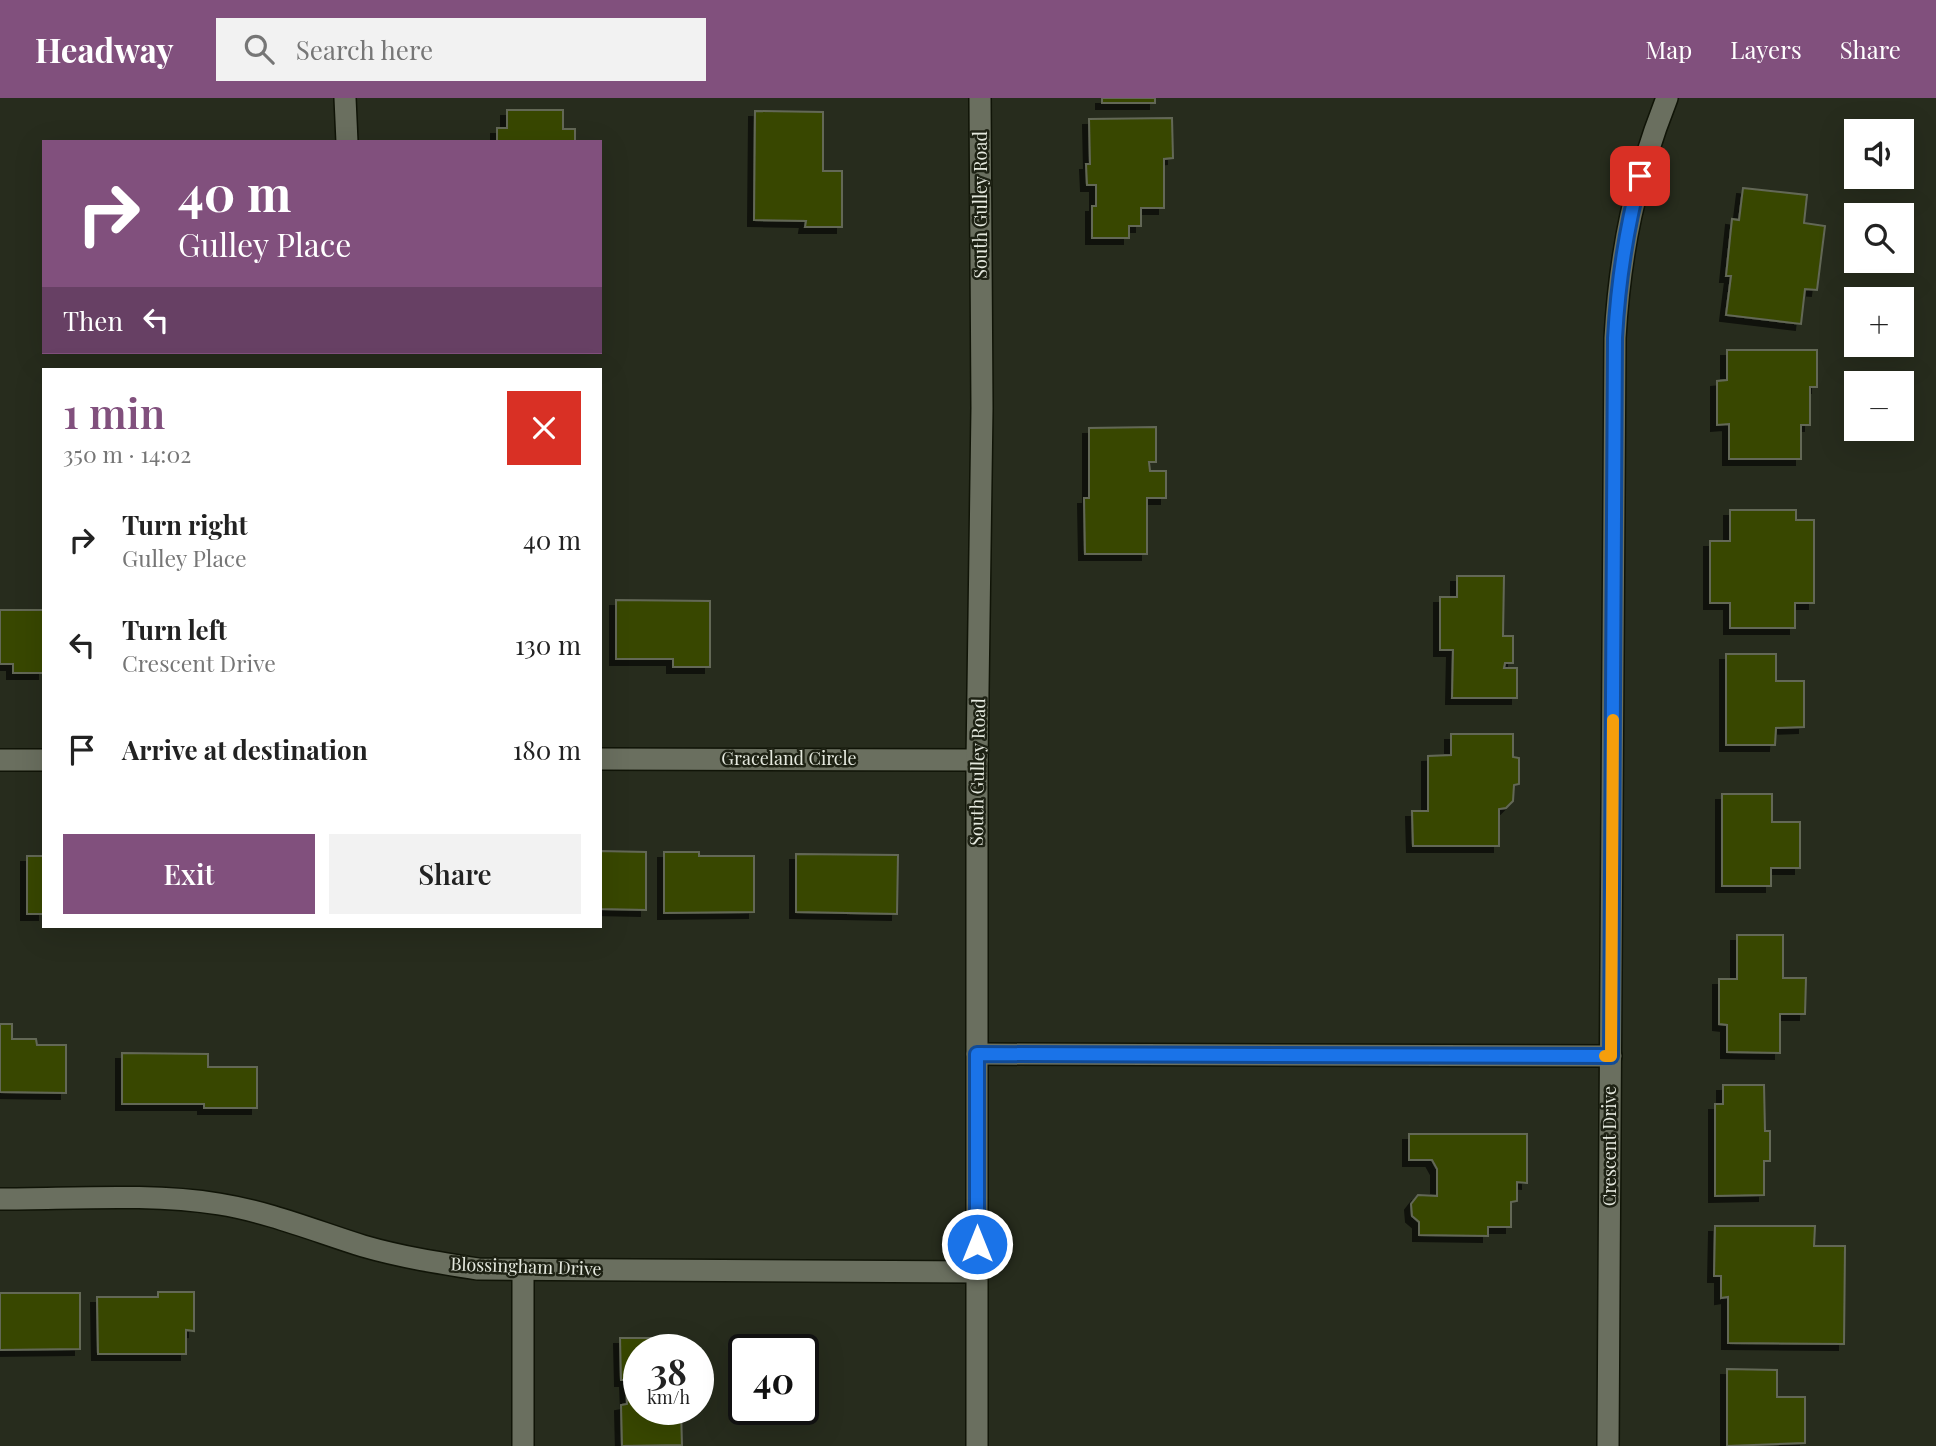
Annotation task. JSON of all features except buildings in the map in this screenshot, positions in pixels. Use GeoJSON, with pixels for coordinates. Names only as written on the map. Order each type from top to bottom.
{"type":"FeatureCollection","features":[{"type":"Feature","properties":{"kind":"street"},"geometry":{"type":"LineString","coordinates":[[345,98],[346,140]]}},
{"type":"Feature","properties":{"kind":"street","name":"South Gulley Road"},"geometry":{"type":"LineString","coordinates":[[977,1446],[977,760],[982,421],[980,98]]}},
{"type":"Feature","properties":{"kind":"street","name":"Crescent Drive"},"geometry":{"type":"LineString","coordinates":[[1608,1446],[1615,352],[1618,290],[1627,227],[1646,150],[1667,98]]}},
{"type":"Feature","properties":{"kind":"street","name":"Graceland Circle"},"geometry":{"type":"LineString","coordinates":[[602,759],[977,760]]}},
{"type":"Feature","properties":{"kind":"street"},"geometry":{"type":"LineString","coordinates":[[0,760],[42,760]]}},
{"type":"Feature","properties":{"kind":"street"},"geometry":{"type":"LineString","coordinates":[[977,1054],[1611,1056]]}},
{"type":"Feature","properties":{"kind":"street","name":"Blossingham Drive"},"geometry":{"type":"LineString","coordinates":[[0,1199],[176,1199],[218,1204],[259,1212],[363,1246],[420,1260],[478,1269],[977,1272]]}},
{"type":"Feature","properties":{"kind":"street"},"geometry":{"type":"LineString","coordinates":[[523,1270],[523,1446]]}},
{"type":"Feature","properties":{"kind":"slow traffic"},"geometry":{"type":"LineString","coordinates":[[1605,1056],[1611,1056],[1613,720]]}},
{"type":"Feature","properties":{"kind":"route"},"geometry":{"type":"LineString","coordinates":[[977,1244],[977,1054],[1611,1056],[1615,338],[1618,290],[1627,227],[1640,176]]}}]}
